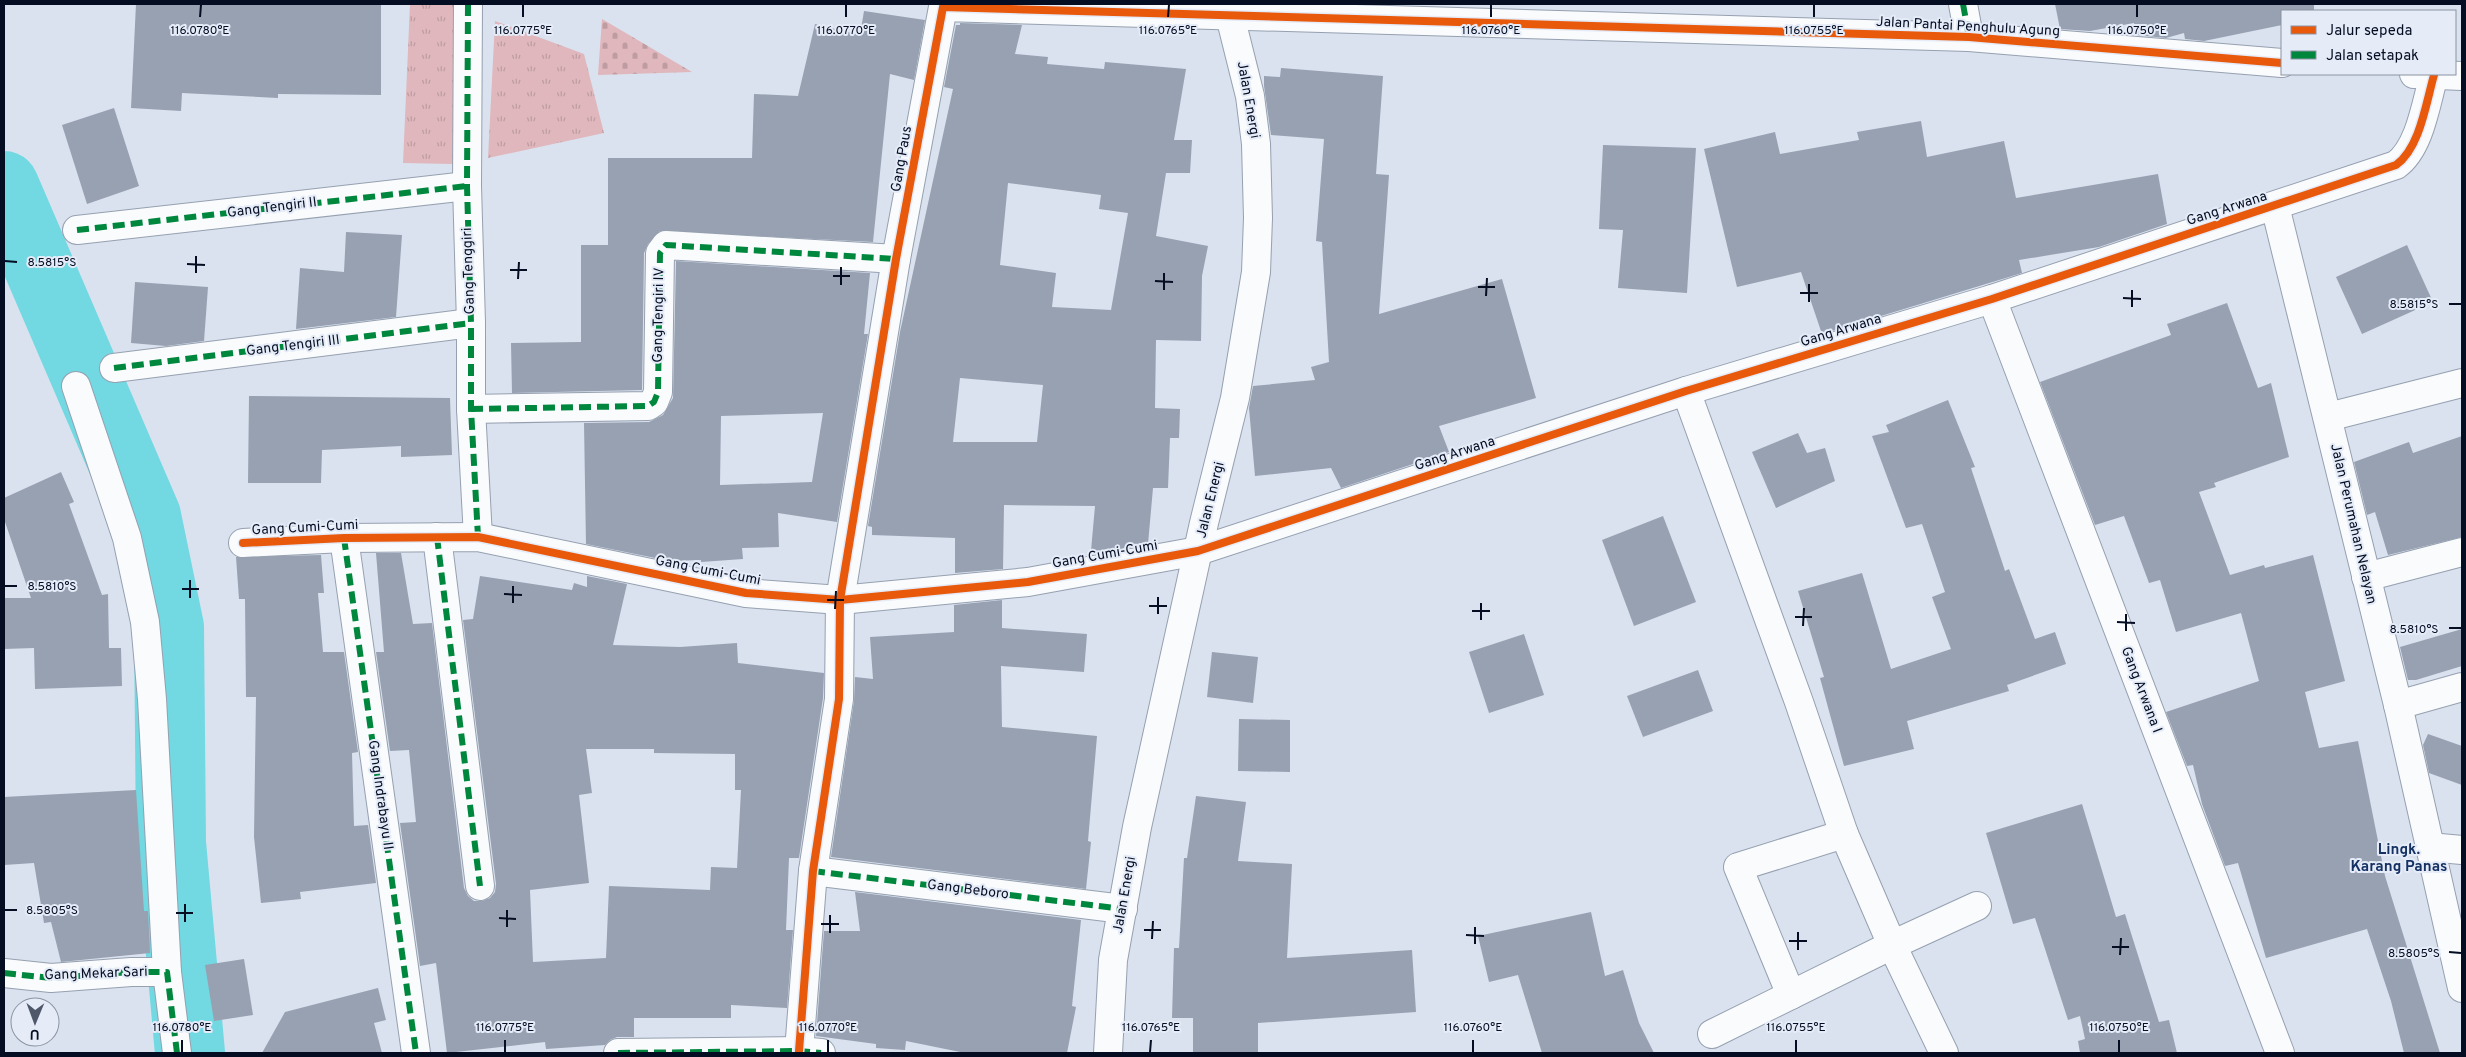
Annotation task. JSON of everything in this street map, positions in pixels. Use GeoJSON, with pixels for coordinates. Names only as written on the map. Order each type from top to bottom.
{"type":"FeatureCollection","features":[{"type":"Feature","properties":{"kind":"main road","name":"Gang Tenggiri"},"geometry":{"type":"LineString","coordinates":[[468,4],[466,186],[471,323],[471,409],[478,537]]}},
{"type":"Feature","properties":{"kind":"main road"},"geometry":{"type":"LineString","coordinates":[[1963,4],[1968,37]]}},
{"type":"Feature","properties":{"kind":"main road","name":"Gang Paus"},"geometry":{"type":"LineString","coordinates":[[810,1052],[813,871],[839,699],[840,600],[896,259],[943,7],[1229,9]]}},
{"type":"Feature","properties":{"kind":"main road","name":"Jalan Pantai Penghulu Agung"},"geometry":{"type":"LineString","coordinates":[[1229,9],[1968,37],[2281,63]]}},
{"type":"Feature","properties":{"kind":"main road","name":"Jalan Energi"},"geometry":{"type":"LineString","coordinates":[[1108,1053],[1113,960],[1137,827],[1198,551],[1235,398],[1256,272],[1258,218],[1256,144],[1250,96],[1229,9]]}},
{"type":"Feature","properties":{"kind":"main road"},"geometry":{"type":"LineString","coordinates":[[2424,75],[2462,76]]}},
{"type":"Feature","properties":{"kind":"main road","name":"Gang Arwana"},"geometry":{"type":"LineString","coordinates":[[1198,551],[1686,391],[1992,299],[2396,165],[2405,159],[2413,147],[2424,75]]}},
{"type":"Feature","properties":{"kind":"main road","name":"Gang Tengiri II"},"geometry":{"type":"LineString","coordinates":[[77,230],[466,186]]}},
{"type":"Feature","properties":{"kind":"main road","name":"Jalan Perumahan Nelayan"},"geometry":{"type":"LineString","coordinates":[[2275,206],[2398,705],[2462,988]]}},
{"type":"Feature","properties":{"kind":"main road","name":"Gang Tengiri IV"},"geometry":{"type":"LineString","coordinates":[[471,409],[648,406],[654,402],[658,392],[660,253],[666,245],[896,259]]}},
{"type":"Feature","properties":{"kind":"main road","name":"Gang Arwana I"},"geometry":{"type":"LineString","coordinates":[[1992,299],[2280,1053]]}},
{"type":"Feature","properties":{"kind":"main road","name":"Gang Tengiri III"},"geometry":{"type":"LineString","coordinates":[[114,368],[471,323]]}},
{"type":"Feature","properties":{"kind":"main road"},"geometry":{"type":"LineString","coordinates":[[2328,417],[2462,383]]}},
{"type":"Feature","properties":{"kind":"main road"},"geometry":{"type":"LineString","coordinates":[[76,386],[127,538],[144,622],[152,699],[167,972]]}},
{"type":"Feature","properties":{"kind":"main road"},"geometry":{"type":"LineString","coordinates":[[1686,391],[1799,702],[1844,834],[1892,945],[1944,1053]]}},
{"type":"Feature","properties":{"kind":"main road"},"geometry":{"type":"LineString","coordinates":[[436,537],[480,886]]}},
{"type":"Feature","properties":{"kind":"main road","name":"Gang Cumi-Cumi"},"geometry":{"type":"LineString","coordinates":[[243,543],[344,538],[478,537],[746,593],[840,600],[1028,582],[1198,551]]}},
{"type":"Feature","properties":{"kind":"main road","name":"Gang Indrabayu II"},"geometry":{"type":"LineString","coordinates":[[344,538],[416,1053]]}},
{"type":"Feature","properties":{"kind":"main road"},"geometry":{"type":"LineString","coordinates":[[2366,577],[2462,552]]}},
{"type":"Feature","properties":{"kind":"main road"},"geometry":{"type":"LineString","coordinates":[[2398,705],[2462,687]]}},
{"type":"Feature","properties":{"kind":"main road"},"geometry":{"type":"LineString","coordinates":[[1791,995],[1738,867],[1844,834]]}},
{"type":"Feature","properties":{"kind":"main road"},"geometry":{"type":"LineString","coordinates":[[2430,847],[2462,850]]}},
{"type":"Feature","properties":{"kind":"main road","name":"Gang Beboro"},"geometry":{"type":"LineString","coordinates":[[813,871],[1123,909]]}},
{"type":"Feature","properties":{"kind":"main road"},"geometry":{"type":"LineString","coordinates":[[1712,1034],[1892,945],[1977,906]]}},
{"type":"Feature","properties":{"kind":"main road","name":"Gang Mekar Sari"},"geometry":{"type":"LineString","coordinates":[[4,973],[51,978],[131,972],[167,972],[177,1053]]}},
{"type":"Feature","properties":{"kind":"main road"},"geometry":{"type":"LineString","coordinates":[[618,1053],[810,1052]]}},
{"type":"Feature","properties":{"kind":"green space"},"geometry":{"type":"Polygon","coordinates":[[[410,4],[457,4],[453,164],[403,163],[410,4]]]}},
{"type":"Feature","properties":{"kind":"green space"},"geometry":{"type":"Polygon","coordinates":[[[602,19],[692,72],[598,75],[602,19]]]}},
{"type":"Feature","properties":{"kind":"green space"},"geometry":{"type":"Polygon","coordinates":[[[495,21],[584,54],[604,133],[488,158],[495,21]]]}},
{"type":"Feature","properties":{"kind":"building"},"geometry":{"type":"Polygon","coordinates":[[[136,4],[381,4],[381,95],[278,94],[278,98],[182,93],[181,111],[131,108],[136,4]]]}},
{"type":"Feature","properties":{"kind":"building"},"geometry":{"type":"Polygon","coordinates":[[[2055,4],[2314,4],[2314,10],[2281,10],[2281,25],[2204,41],[2185,39],[2184,33],[2166,38],[2137,35],[2134,23],[2090,31],[2060,29],[2055,4]]]}},
{"type":"Feature","properties":{"kind":"building"},"geometry":{"type":"Polygon","coordinates":[[[864,11],[925,20],[914,80],[890,74],[873,242],[660,231],[648,244],[644,253],[642,390],[512,393],[511,343],[581,342],[581,245],[608,245],[608,158],[752,158],[754,94],[798,96],[815,24],[860,35],[864,11]]]}},
{"type":"Feature","properties":{"kind":"building"},"geometry":{"type":"Polygon","coordinates":[[[960,23],[1022,25],[1015,54],[1048,57],[1047,64],[1104,69],[1105,62],[1186,69],[1174,140],[1192,140],[1190,173],[1166,173],[1156,236],[1208,246],[1202,276],[1201,341],[1156,340],[1155,408],[1180,409],[1179,438],[1170,438],[1168,488],[1153,488],[1148,544],[1106,552],[1091,551],[1095,506],[1004,505],[1003,569],[955,573],[955,538],[872,535],[872,527],[868,526],[900,332],[953,89],[944,87],[956,25],[960,25],[960,23]],[[1008,183],[1000,265],[1056,273],[1052,307],[1111,310],[1128,213],[1099,209],[1101,195],[1008,183]],[[960,378],[953,442],[1037,442],[1043,385],[960,378]]]}},
{"type":"Feature","properties":{"kind":"building"},"geometry":{"type":"Polygon","coordinates":[[[1281,68],[1383,76],[1376,174],[1389,175],[1379,314],[1502,279],[1536,398],[1439,426],[1449,452],[1341,488],[1331,468],[1255,476],[1249,408],[1253,386],[1315,380],[1311,367],[1329,362],[1322,242],[1316,241],[1324,139],[1271,135],[1264,76],[1280,77],[1281,68]]]}},
{"type":"Feature","properties":{"kind":"building"},"geometry":{"type":"Polygon","coordinates":[[[114,108],[139,186],[87,204],[62,125],[114,108]]]}},
{"type":"Feature","properties":{"kind":"building"},"geometry":{"type":"Polygon","coordinates":[[[1921,121],[1927,157],[2004,141],[2016,198],[2158,174],[2167,224],[2099,247],[2019,260],[2022,273],[1822,334],[1801,272],[1737,287],[1704,149],[1775,132],[1780,154],[1859,140],[1857,132],[1921,121]]]}},
{"type":"Feature","properties":{"kind":"building"},"geometry":{"type":"Polygon","coordinates":[[[1603,145],[1696,148],[1687,293],[1618,288],[1623,230],[1599,229],[1603,145]]]}},
{"type":"Feature","properties":{"kind":"building"},"geometry":{"type":"Polygon","coordinates":[[[346,232],[402,235],[396,317],[296,329],[300,268],[344,272],[346,232]]]}},
{"type":"Feature","properties":{"kind":"building"},"geometry":{"type":"Polygon","coordinates":[[[2407,245],[2433,302],[2362,334],[2336,277],[2407,245]]]}},
{"type":"Feature","properties":{"kind":"building"},"geometry":{"type":"Polygon","coordinates":[[[676,261],[870,273],[864,334],[868,334],[837,522],[778,513],[779,547],[742,548],[743,559],[701,562],[701,560],[670,561],[586,544],[584,423],[649,422],[663,415],[673,398],[676,261]],[[823,413],[721,416],[720,485],[812,482],[823,413]]]}},
{"type":"Feature","properties":{"kind":"building"},"geometry":{"type":"Polygon","coordinates":[[[135,282],[208,287],[204,341],[166,346],[131,343],[135,282]]]}},
{"type":"Feature","properties":{"kind":"building"},"geometry":{"type":"Polygon","coordinates":[[[2227,303],[2258,388],[2271,383],[2289,457],[2214,483],[2216,487],[2199,492],[2230,575],[2264,565],[2265,568],[2313,555],[2345,681],[2305,692],[2319,748],[2358,741],[2385,876],[2440,1053],[2404,1053],[2391,1001],[2367,929],[2266,958],[2238,863],[2225,866],[2202,804],[2193,765],[2187,766],[2166,712],[2259,681],[2241,613],[2176,632],[2160,580],[2149,583],[2124,516],[2095,525],[2040,382],[2171,335],[2167,324],[2227,303]]]}},
{"type":"Feature","properties":{"kind":"building"},"geometry":{"type":"Polygon","coordinates":[[[249,396],[450,398],[452,455],[401,457],[401,446],[322,450],[321,483],[248,483],[249,396]]]}},
{"type":"Feature","properties":{"kind":"building"},"geometry":{"type":"Polygon","coordinates":[[[1948,400],[1975,467],[1971,468],[2005,571],[2009,569],[2035,639],[2055,632],[2066,664],[2007,685],[2009,691],[1907,721],[1914,749],[1844,766],[1820,678],[1824,677],[1798,591],[1862,573],[1891,669],[1951,649],[1932,597],[1945,592],[1922,524],[1906,528],[1872,436],[1889,432],[1886,425],[1948,400]]]}},
{"type":"Feature","properties":{"kind":"building"},"geometry":{"type":"Polygon","coordinates":[[[1798,433],[1807,453],[1825,448],[1835,481],[1776,508],[1752,452],[1798,433]]]}},
{"type":"Feature","properties":{"kind":"building"},"geometry":{"type":"Polygon","coordinates":[[[2462,436],[2462,537],[2388,555],[2375,512],[2367,515],[2354,462],[2409,442],[2413,453],[2462,436]]]}},
{"type":"Feature","properties":{"kind":"building"},"geometry":{"type":"Polygon","coordinates":[[[61,472],[74,502],[69,504],[102,595],[108,594],[109,648],[121,648],[122,686],[35,689],[34,648],[4,649],[4,598],[31,598],[4,519],[4,498],[61,472]]]}},
{"type":"Feature","properties":{"kind":"building"},"geometry":{"type":"Polygon","coordinates":[[[1663,516],[1696,602],[1634,626],[1602,540],[1663,516]]]}},
{"type":"Feature","properties":{"kind":"building"},"geometry":{"type":"Polygon","coordinates":[[[376,553],[401,553],[413,624],[432,623],[464,888],[468,896],[474,901],[490,898],[495,892],[496,884],[463,620],[473,619],[480,576],[572,590],[574,583],[587,587],[587,576],[627,584],[613,645],[680,647],[737,643],[738,663],[824,673],[823,698],[799,858],[789,858],[786,930],[793,930],[787,1008],[731,1005],[731,1018],[634,1018],[634,1037],[617,1037],[605,1045],[546,1049],[545,1042],[447,1053],[436,963],[420,966],[400,823],[416,822],[409,750],[390,751],[376,652],[384,652],[376,553]],[[586,749],[592,793],[579,795],[589,883],[530,890],[533,962],[606,958],[609,886],[710,890],[711,867],[737,868],[741,790],[735,790],[735,754],[654,753],[654,749],[586,749]]]}},
{"type":"Feature","properties":{"kind":"building"},"geometry":{"type":"Polygon","coordinates":[[[321,555],[324,593],[318,593],[323,652],[344,652],[358,752],[352,753],[354,826],[368,825],[376,883],[300,892],[301,899],[261,903],[254,837],[256,697],[246,697],[245,599],[239,599],[236,557],[321,555]]]}},
{"type":"Feature","properties":{"kind":"building"},"geometry":{"type":"Polygon","coordinates":[[[1002,600],[1002,628],[1087,634],[1084,672],[1001,666],[1002,727],[1097,736],[1088,841],[1091,842],[1086,889],[831,857],[854,701],[855,677],[873,679],[870,637],[954,632],[954,605],[1002,600]]]}},
{"type":"Feature","properties":{"kind":"building"},"geometry":{"type":"Polygon","coordinates":[[[2462,629],[2462,666],[2416,680],[2408,680],[2400,647],[2462,629]]]}},
{"type":"Feature","properties":{"kind":"building"},"geometry":{"type":"Polygon","coordinates":[[[1524,634],[1544,695],[1489,713],[1469,652],[1524,634]]]}},
{"type":"Feature","properties":{"kind":"building"},"geometry":{"type":"Polygon","coordinates":[[[1212,652],[1258,657],[1253,703],[1207,697],[1212,652]]]}},
{"type":"Feature","properties":{"kind":"building"},"geometry":{"type":"Polygon","coordinates":[[[1698,670],[1713,711],[1643,737],[1627,696],[1698,670]]]}},
{"type":"Feature","properties":{"kind":"building"},"geometry":{"type":"Polygon","coordinates":[[[1239,719],[1290,720],[1290,772],[1238,771],[1239,719]]]}},
{"type":"Feature","properties":{"kind":"building"},"geometry":{"type":"Polygon","coordinates":[[[2428,734],[2462,746],[2462,785],[2429,773],[2423,745],[2428,734]]]}},
{"type":"Feature","properties":{"kind":"building"},"geometry":{"type":"Polygon","coordinates":[[[136,790],[144,911],[148,911],[150,953],[61,962],[51,922],[44,923],[34,863],[4,865],[4,797],[136,790]]]}},
{"type":"Feature","properties":{"kind":"building"},"geometry":{"type":"Polygon","coordinates":[[[1196,796],[1246,802],[1238,861],[1292,864],[1287,958],[1412,950],[1416,1012],[1258,1023],[1258,1053],[1193,1053],[1193,1018],[1172,1018],[1174,948],[1179,948],[1184,858],[1187,858],[1196,796]]]}},
{"type":"Feature","properties":{"kind":"building"},"geometry":{"type":"Polygon","coordinates":[[[2082,804],[2116,917],[2125,914],[2159,1022],[2169,1020],[2177,1053],[2080,1053],[2078,1041],[2085,1039],[2080,1016],[2068,1020],[2035,918],[2013,924],[1986,833],[2082,804]]]}},
{"type":"Feature","properties":{"kind":"building"},"geometry":{"type":"Polygon","coordinates":[[[855,892],[1081,920],[1072,1006],[1076,1007],[1067,1053],[965,1053],[906,1041],[905,1050],[876,1048],[876,1044],[816,1036],[824,931],[860,931],[855,892]]]}},
{"type":"Feature","properties":{"kind":"building"},"geometry":{"type":"Polygon","coordinates":[[[1591,912],[1605,976],[1623,970],[1639,1023],[1654,1053],[1542,1053],[1518,975],[1489,982],[1478,936],[1591,912]]]}},
{"type":"Feature","properties":{"kind":"building"},"geometry":{"type":"Polygon","coordinates":[[[244,959],[253,1015],[214,1021],[205,965],[244,959]]]}},
{"type":"Feature","properties":{"kind":"building"},"geometry":{"type":"Polygon","coordinates":[[[378,988],[386,1020],[374,1023],[382,1053],[262,1053],[285,1012],[378,988]]]}},
{"type":"Feature","properties":{"kind":"waterway"},"geometry":{"type":"LineString","coordinates":[[4,186],[146,516],[169,627],[171,843],[190,1053]]}},
{"type":"Feature","properties":{"kind":"marked path"},"geometry":{"type":"LineString","coordinates":[[468,4],[467,186],[471,323],[471,409],[478,537],[475,537]]}},
{"type":"Feature","properties":{"kind":"marked path"},"geometry":{"type":"LineString","coordinates":[[1963,4],[1969,37]]}},
{"type":"Feature","properties":{"kind":"marked path"},"geometry":{"type":"LineString","coordinates":[[77,230],[467,186]]}},
{"type":"Feature","properties":{"kind":"marked path"},"geometry":{"type":"LineString","coordinates":[[471,409],[648,406],[654,402],[658,392],[660,253],[666,245],[896,259]]}},
{"type":"Feature","properties":{"kind":"marked path"},"geometry":{"type":"LineString","coordinates":[[114,368],[471,323]]}},
{"type":"Feature","properties":{"kind":"marked path"},"geometry":{"type":"LineString","coordinates":[[437,537],[480,886]]}},
{"type":"Feature","properties":{"kind":"marked path"},"geometry":{"type":"LineString","coordinates":[[344,538],[416,1053]]}},
{"type":"Feature","properties":{"kind":"marked path"},"geometry":{"type":"LineString","coordinates":[[813,871],[1123,909]]}},
{"type":"Feature","properties":{"kind":"marked path"},"geometry":{"type":"LineString","coordinates":[[4,973],[51,978],[131,972],[167,972],[177,1053]]}},
{"type":"Feature","properties":{"kind":"marked path"},"geometry":{"type":"LineString","coordinates":[[618,1053],[799,1051],[821,1053]]}},
{"type":"Feature","properties":{"kind":"cycle path"},"geometry":{"type":"LineString","coordinates":[[799,1051],[813,871],[839,699],[840,600],[896,259],[943,7],[1969,37],[2281,63]]}},
{"type":"Feature","properties":{"kind":"cycle path"},"geometry":{"type":"LineString","coordinates":[[243,543],[344,538],[478,537],[746,593],[840,600],[1028,582],[1198,551],[1686,391],[1992,299],[2396,165],[2411,148],[2421,124],[2434,75]]}},
{"type":"Feature","properties":{"kind":"district","name":"Lingk. Karang Panas"},"geometry":{"type":"Point","coordinates":[2399,858]}}]}
